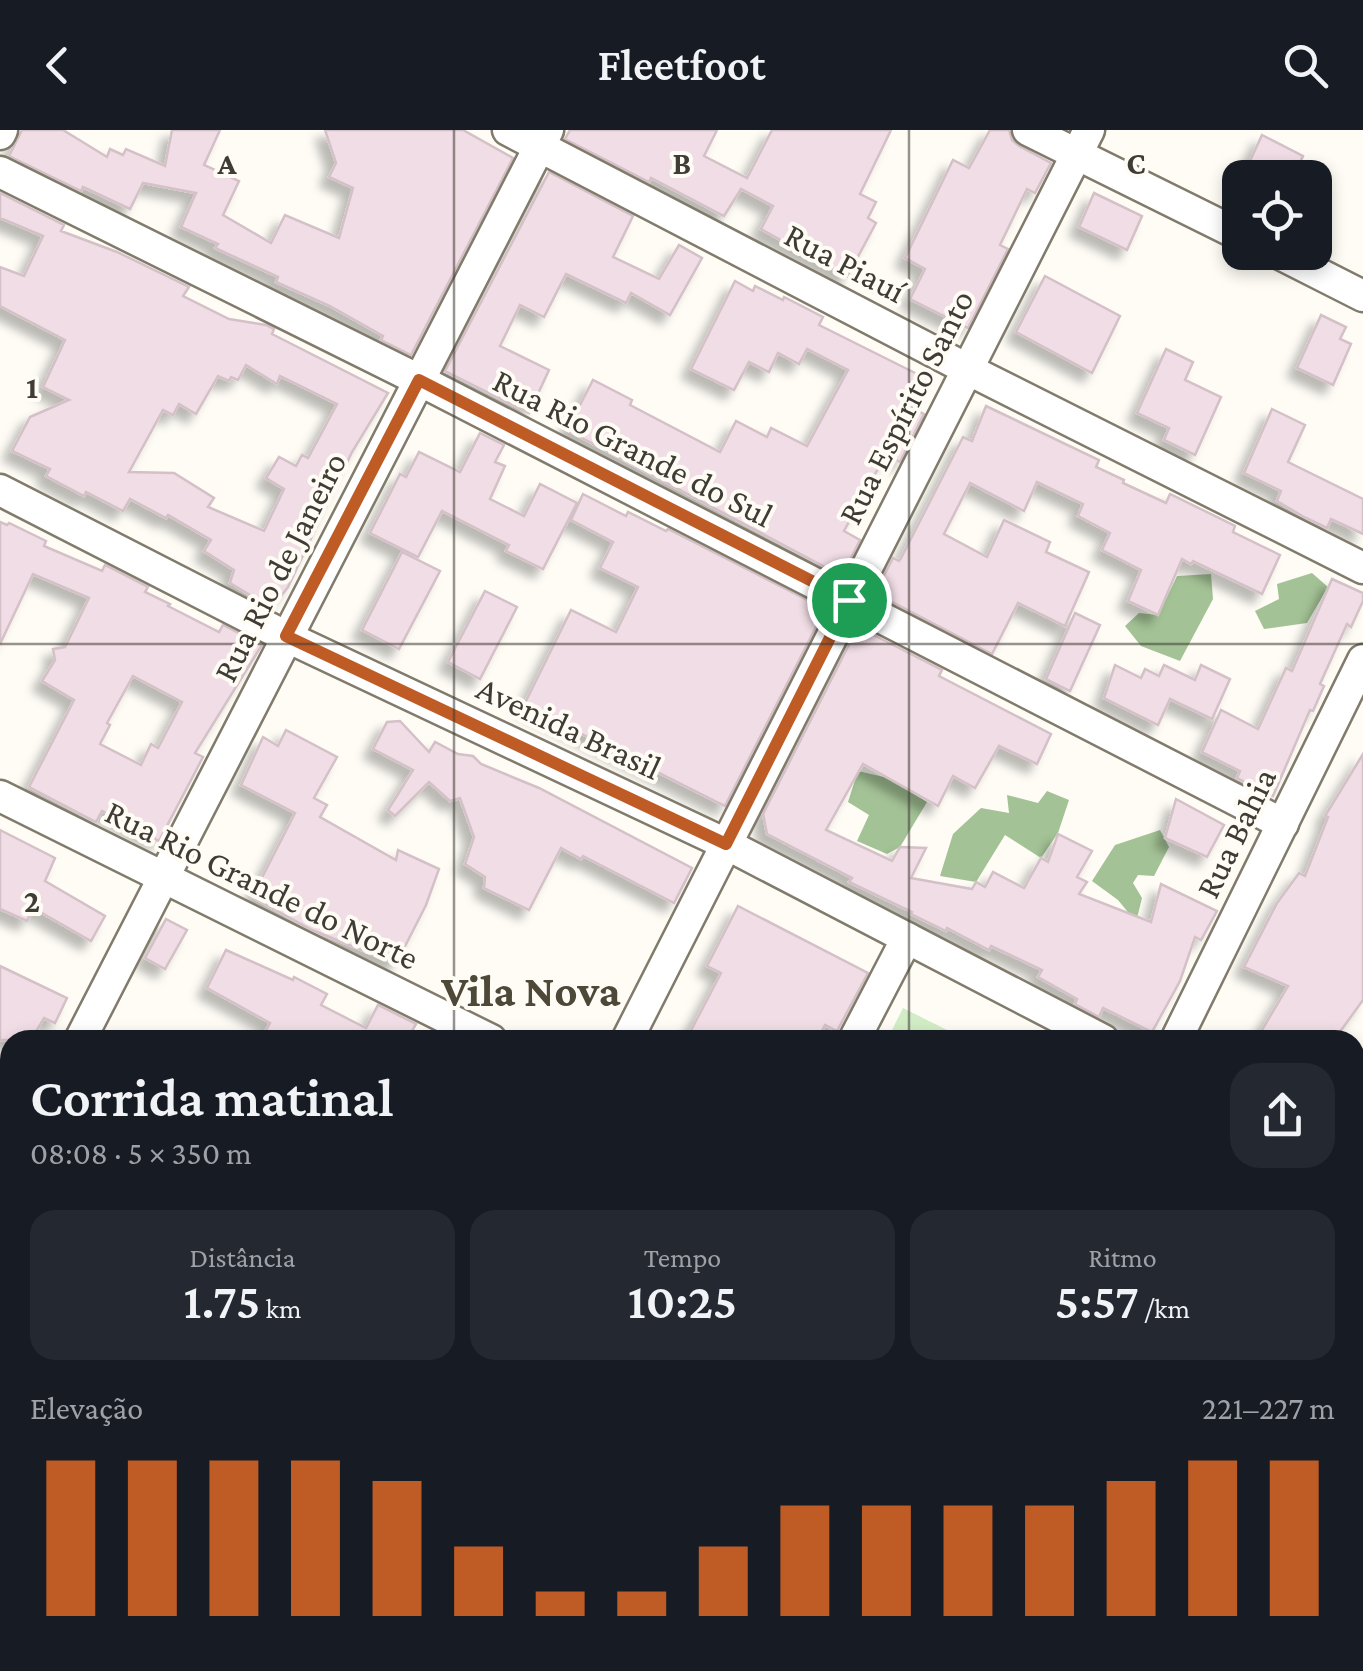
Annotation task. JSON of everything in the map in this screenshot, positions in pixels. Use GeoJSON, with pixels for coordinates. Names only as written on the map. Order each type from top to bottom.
{"type":"FeatureCollection","features":[{"type":"Feature","properties":{"kind":"street","name":"Rua Piauí"},"geometry":{"type":"LineString","coordinates":[[508,130],[544,138],[967,369],[1363,568]]}},
{"type":"Feature","properties":{"kind":"street"},"geometry":{"type":"LineString","coordinates":[[1028,130],[1083,142],[1222,224]]}},
{"type":"Feature","properties":{"kind":"street","name":"Rua Rio de Janeiro"},"geometry":{"type":"LineString","coordinates":[[85,1030],[544,138]]}},
{"type":"Feature","properties":{"kind":"street","name":"Rua Espírito Santo"},"geometry":{"type":"LineString","coordinates":[[633,1030],[1083,142]]}},
{"type":"Feature","properties":{"kind":"street","name":"Rua Rio Grande do Sul"},"geometry":{"type":"LineString","coordinates":[[0,172],[419,380],[1283,824]]}},
{"type":"Feature","properties":{"kind":"street"},"geometry":{"type":"LineString","coordinates":[[1312,270],[1363,296]]}},
{"type":"Feature","properties":{"kind":"street","name":"Avenida Brasil"},"geometry":{"type":"LineString","coordinates":[[0,490],[286,636],[726,844],[1084,1030]]}},
{"type":"Feature","properties":{"kind":"street","name":"Rua Bahia"},"geometry":{"type":"LineString","coordinates":[[1181,1030],[1363,660]]}},
{"type":"Feature","properties":{"kind":"street","name":"Rua Rio Grande do Norte"},"geometry":{"type":"LineString","coordinates":[[0,796],[472,1030]]}},
{"type":"Feature","properties":{"kind":"street"},"geometry":{"type":"LineString","coordinates":[[859,1030],[907,938]]}},
{"type":"Feature","properties":{"kind":"green space"},"geometry":{"type":"Polygon","coordinates":[[[1312,573],[1328,587],[1307,623],[1264,629],[1255,611],[1279,599],[1277,584],[1312,573]]]}},
{"type":"Feature","properties":{"kind":"green space"},"geometry":{"type":"Polygon","coordinates":[[[1211,574],[1213,599],[1180,661],[1141,646],[1125,626],[1139,613],[1158,615],[1177,576],[1211,574]]]}},
{"type":"Feature","properties":{"kind":"green space"},"geometry":{"type":"Polygon","coordinates":[[[858,771],[888,778],[927,802],[900,847],[887,854],[857,841],[869,815],[848,802],[858,771]]]}},
{"type":"Feature","properties":{"kind":"green space"},"geometry":{"type":"Polygon","coordinates":[[[1047,791],[1069,800],[1058,833],[1041,858],[1005,835],[976,882],[940,876],[953,834],[981,808],[1009,813],[1007,795],[1038,803],[1047,791]]]}},
{"type":"Feature","properties":{"kind":"green space"},"geometry":{"type":"Polygon","coordinates":[[[1160,830],[1169,847],[1154,876],[1138,875],[1133,883],[1142,898],[1136,922],[1118,900],[1092,881],[1115,845],[1160,830]]]}},
{"type":"Feature","properties":{"kind":"green space"},"geometry":{"type":"Polygon","coordinates":[[[903,1008],[947,1030],[892,1030],[903,1008]]]}},
{"type":"Feature","properties":{"kind":"building"},"geometry":{"type":"Polygon","coordinates":[[[22,130],[63,130],[107,157],[110,149],[123,155],[126,149],[165,166],[172,130],[220,130],[204,165],[239,181],[223,215],[271,243],[285,215],[339,238],[353,188],[329,177],[336,163],[325,130],[463,130],[513,158],[411,355],[330,306],[276,282],[278,277],[215,248],[218,244],[181,227],[196,193],[143,183],[130,209],[83,187],[81,191],[9,156],[22,130]]]}},
{"type":"Feature","properties":{"kind":"building"},"geometry":{"type":"Polygon","coordinates":[[[570,130],[717,130],[704,156],[747,178],[772,130],[891,130],[860,194],[876,202],[868,218],[876,223],[847,277],[761,229],[773,206],[741,189],[724,216],[565,139],[570,130]]]}},
{"type":"Feature","properties":{"kind":"building"},"geometry":{"type":"Polygon","coordinates":[[[990,130],[1009,130],[1019,146],[1051,163],[1035,193],[1027,189],[1000,245],[1008,249],[968,328],[910,299],[925,269],[905,258],[953,160],[969,168],[990,130]]]}},
{"type":"Feature","properties":{"kind":"building"},"geometry":{"type":"Polygon","coordinates":[[[1262,135],[1303,156],[1301,160],[1250,160],[1262,135]]]}},
{"type":"Feature","properties":{"kind":"building"},"geometry":{"type":"Polygon","coordinates":[[[549,172],[633,216],[613,257],[659,279],[679,245],[702,258],[670,315],[631,293],[626,303],[566,274],[544,317],[520,305],[500,346],[549,370],[529,413],[445,371],[549,172]]]}},
{"type":"Feature","properties":{"kind":"building"},"geometry":{"type":"Polygon","coordinates":[[[0,193],[64,225],[61,231],[117,252],[189,287],[183,296],[229,319],[266,325],[274,329],[272,334],[388,393],[352,452],[288,587],[272,608],[230,583],[234,570],[204,551],[211,540],[130,499],[123,511],[86,492],[84,496],[46,476],[50,469],[12,451],[30,417],[69,400],[43,387],[65,340],[0,306],[0,267],[24,276],[43,236],[0,218],[0,193]],[[246,365],[238,380],[218,376],[196,414],[179,404],[173,415],[163,410],[129,472],[174,473],[214,498],[208,507],[264,531],[284,489],[266,478],[279,457],[296,466],[302,455],[308,458],[337,404],[280,376],[277,384],[246,365]]]}},
{"type":"Feature","properties":{"kind":"building"},"geometry":{"type":"Polygon","coordinates":[[[1094,193],[1142,216],[1127,250],[1079,227],[1094,193]]]}},
{"type":"Feature","properties":{"kind":"building"},"geometry":{"type":"Polygon","coordinates":[[[1045,276],[1120,316],[1092,373],[1016,332],[1045,276]]]}},
{"type":"Feature","properties":{"kind":"building"},"geometry":{"type":"Polygon","coordinates":[[[735,281],[753,291],[755,286],[783,300],[784,297],[823,317],[819,325],[927,379],[912,408],[924,414],[900,462],[886,454],[844,531],[860,540],[842,576],[567,430],[593,380],[632,400],[630,405],[720,452],[736,421],[767,437],[771,428],[807,446],[848,370],[807,349],[799,364],[778,353],[769,372],[749,362],[734,390],[691,369],[735,281]]]}},
{"type":"Feature","properties":{"kind":"building"},"geometry":{"type":"Polygon","coordinates":[[[1321,315],[1346,327],[1340,339],[1351,344],[1333,385],[1297,368],[1321,315]]]}},
{"type":"Feature","properties":{"kind":"building"},"geometry":{"type":"Polygon","coordinates":[[[1166,349],[1193,362],[1185,380],[1221,397],[1195,455],[1164,440],[1169,428],[1137,413],[1166,349]]]}},
{"type":"Feature","properties":{"kind":"building"},"geometry":{"type":"Polygon","coordinates":[[[986,406],[1099,460],[1096,467],[1124,480],[1123,483],[1166,503],[1170,494],[1235,526],[1233,532],[1280,555],[1262,594],[1182,559],[1158,615],[1128,601],[1141,570],[1102,550],[1110,533],[1078,516],[1083,504],[1037,482],[1024,511],[970,483],[944,534],[987,557],[1004,520],[1050,542],[1046,552],[1089,572],[1065,626],[1018,603],[992,654],[875,593],[893,558],[901,558],[963,437],[972,441],[986,406]]]}},
{"type":"Feature","properties":{"kind":"building"},"geometry":{"type":"Polygon","coordinates":[[[1272,409],[1305,425],[1288,462],[1363,499],[1363,534],[1331,519],[1327,528],[1304,517],[1277,501],[1281,491],[1244,473],[1272,409]]]}},
{"type":"Feature","properties":{"kind":"building"},"geometry":{"type":"Polygon","coordinates":[[[480,433],[504,445],[495,462],[505,466],[490,499],[524,516],[540,484],[577,503],[543,569],[506,551],[509,545],[442,511],[418,557],[370,533],[400,474],[406,477],[419,452],[460,472],[480,433]]]}},
{"type":"Feature","properties":{"kind":"building"},"geometry":{"type":"Polygon","coordinates":[[[583,494],[626,516],[628,512],[668,529],[825,609],[725,806],[524,705],[571,610],[616,632],[638,587],[600,568],[613,542],[571,520],[583,494]]]}},
{"type":"Feature","properties":{"kind":"building"},"geometry":{"type":"Polygon","coordinates":[[[0,522],[102,571],[105,565],[148,587],[145,592],[168,606],[219,632],[223,625],[262,645],[195,753],[203,757],[159,841],[102,811],[96,822],[29,787],[74,700],[42,681],[55,660],[53,649],[65,647],[89,598],[33,574],[0,644],[0,522]],[[133,676],[100,744],[141,765],[151,744],[158,748],[182,702],[133,676]]]}},
{"type":"Feature","properties":{"kind":"building"},"geometry":{"type":"Polygon","coordinates":[[[402,552],[440,571],[399,649],[362,630],[402,552]]]}},
{"type":"Feature","properties":{"kind":"building"},"geometry":{"type":"Polygon","coordinates":[[[1332,579],[1363,593],[1363,601],[1351,627],[1347,624],[1320,684],[1324,686],[1273,796],[1237,778],[1240,771],[1202,752],[1221,710],[1258,729],[1286,668],[1292,671],[1332,579]]]}},
{"type":"Feature","properties":{"kind":"building"},"geometry":{"type":"Polygon","coordinates":[[[485,591],[517,607],[480,679],[448,662],[485,591]]]}},
{"type":"Feature","properties":{"kind":"building"},"geometry":{"type":"Polygon","coordinates":[[[1075,613],[1100,625],[1070,691],[1046,679],[1075,613]]]}},
{"type":"Feature","properties":{"kind":"building"},"geometry":{"type":"Polygon","coordinates":[[[858,627],[942,670],[939,676],[1051,734],[1037,764],[999,746],[975,788],[953,776],[938,806],[863,764],[826,830],[892,861],[900,847],[926,848],[911,878],[972,889],[976,882],[985,887],[993,872],[1024,888],[1041,858],[1048,862],[1058,834],[1092,851],[1077,877],[1087,882],[1079,894],[1151,922],[1161,884],[1217,911],[1201,940],[1195,937],[1180,981],[1153,1030],[1148,1030],[1103,1008],[1099,1017],[1038,977],[1042,970],[991,946],[989,950],[947,928],[946,931],[849,882],[852,878],[767,834],[763,814],[858,627]]]}},
{"type":"Feature","properties":{"kind":"building"},"geometry":{"type":"Polygon","coordinates":[[[1115,665],[1141,678],[1145,669],[1159,676],[1164,665],[1195,680],[1201,665],[1230,679],[1212,719],[1170,699],[1158,725],[1104,698],[1115,665]]]}},
{"type":"Feature","properties":{"kind":"building"},"geometry":{"type":"Polygon","coordinates":[[[400,721],[429,752],[435,742],[458,754],[473,756],[481,764],[539,788],[692,868],[674,903],[561,848],[529,910],[484,888],[485,877],[465,864],[474,837],[460,798],[450,801],[429,782],[395,816],[388,810],[413,770],[373,749],[387,722],[400,721]]]}},
{"type":"Feature","properties":{"kind":"building"},"geometry":{"type":"Polygon","coordinates":[[[286,730],[337,757],[314,798],[327,805],[320,817],[396,860],[398,850],[439,869],[426,905],[396,964],[312,930],[252,897],[295,813],[241,785],[263,737],[278,746],[286,730]]]}},
{"type":"Feature","properties":{"kind":"building"},"geometry":{"type":"Polygon","coordinates":[[[1363,754],[1363,1000],[1341,1030],[1262,1030],[1288,986],[1244,967],[1277,903],[1299,873],[1305,876],[1328,817],[1325,816],[1363,754]]]}},
{"type":"Feature","properties":{"kind":"building"},"geometry":{"type":"Polygon","coordinates":[[[1176,799],[1224,825],[1207,857],[1165,838],[1176,799]]]}},
{"type":"Feature","properties":{"kind":"building"},"geometry":{"type":"Polygon","coordinates":[[[0,830],[55,858],[45,881],[105,916],[91,941],[33,908],[27,921],[0,909],[0,830]]]}},
{"type":"Feature","properties":{"kind":"building"},"geometry":{"type":"Polygon","coordinates":[[[738,906],[868,973],[838,1030],[825,1025],[822,1030],[691,1030],[721,973],[707,966],[738,906]]]}},
{"type":"Feature","properties":{"kind":"building"},"geometry":{"type":"Polygon","coordinates":[[[166,919],[187,930],[165,969],[145,958],[166,919]]]}},
{"type":"Feature","properties":{"kind":"building"},"geometry":{"type":"Polygon","coordinates":[[[226,950],[327,994],[321,1005],[366,1028],[378,1005],[416,1024],[413,1030],[266,1030],[270,1023],[207,988],[226,950]]]}},
{"type":"Feature","properties":{"kind":"building"},"geometry":{"type":"Polygon","coordinates":[[[0,966],[67,998],[55,1023],[44,1018],[37,1030],[0,1030],[0,966]]]}},
{"type":"Feature","properties":{"kind":"district","name":"Vila Nova"},"geometry":{"type":"Point","coordinates":[531,991]}},
{"type":"Feature","properties":{"kind":"route"},"geometry":{"type":"LineString","coordinates":[[419,380],[849,600],[726,844],[286,636],[419,380]]}}]}
